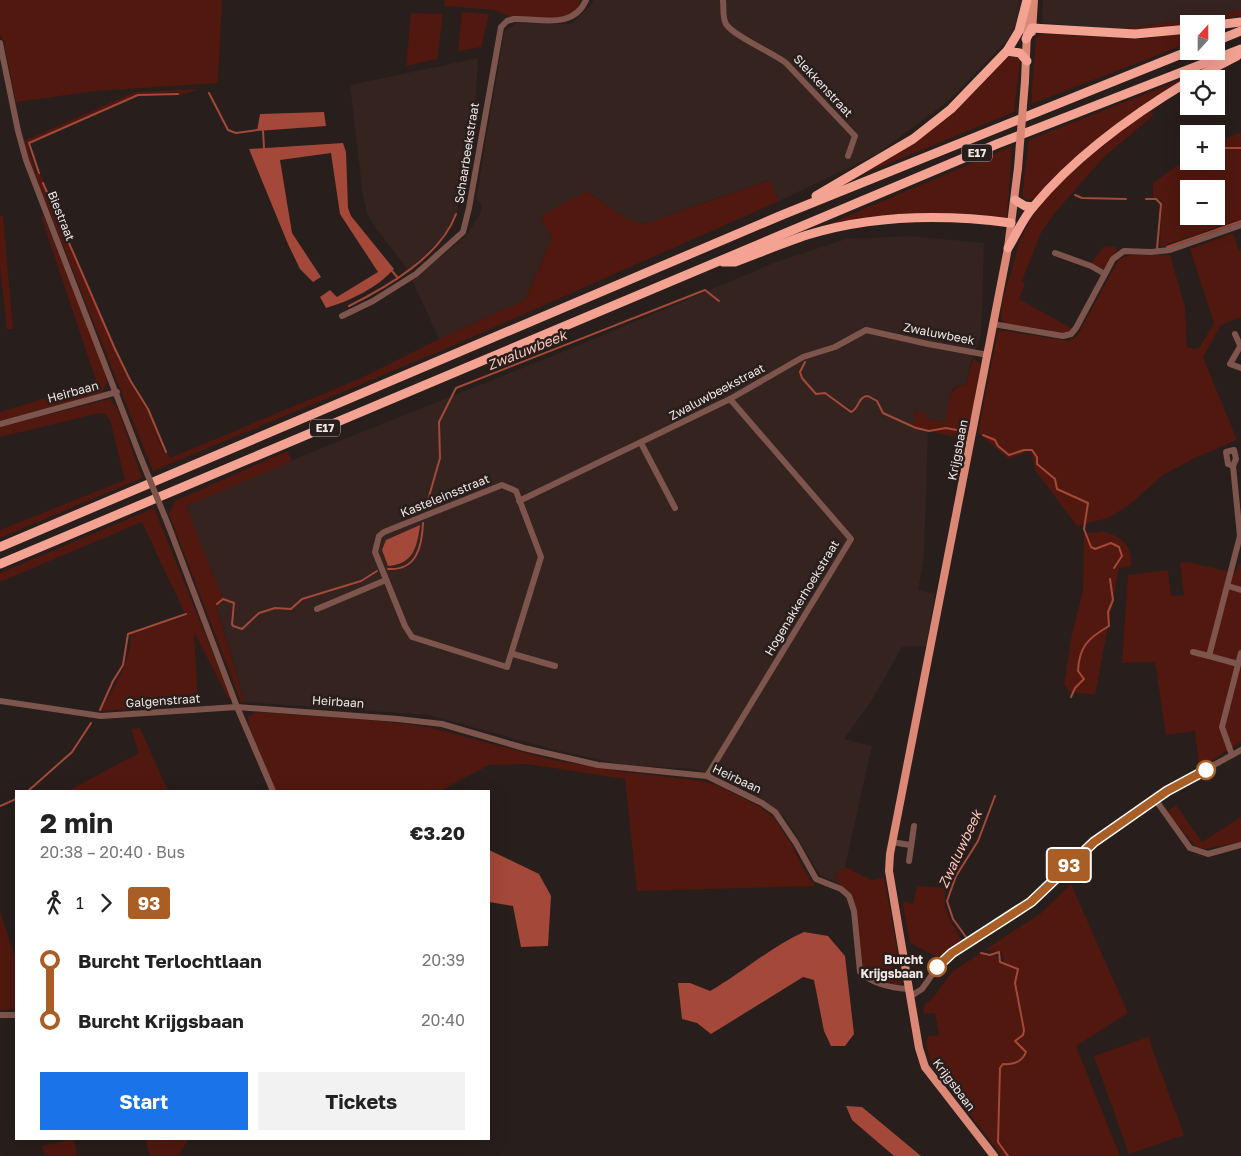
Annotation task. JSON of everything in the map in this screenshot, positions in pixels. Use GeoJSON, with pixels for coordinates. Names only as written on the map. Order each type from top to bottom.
{"type":"FeatureCollection","features":[{"type":"Feature","properties":{"kind":"highway"},"geometry":{"type":"LineString","coordinates":[[782,215],[913,139],[951,109],[1007,51],[1019,31],[1028,0]]}},
{"type":"Feature","properties":{"kind":"highway"},"geometry":{"type":"LineString","coordinates":[[1225,24],[1241,22]]}},
{"type":"Feature","properties":{"kind":"highway"},"geometry":{"type":"LineString","coordinates":[[1026,39],[1032,28],[1135,34],[1180,30]]}},
{"type":"Feature","properties":{"kind":"highway"},"geometry":{"type":"LineString","coordinates":[[1225,38],[1241,32]]}},
{"type":"Feature","properties":{"kind":"highway"},"geometry":{"type":"LineString","coordinates":[[1007,51],[1020,53],[1027,61]]}},
{"type":"Feature","properties":{"kind":"highway"},"geometry":{"type":"LineString","coordinates":[[1208,70],[1241,51]]}},
{"type":"Feature","properties":{"kind":"highway","name":"E17"},"geometry":{"type":"LineString","coordinates":[[0,564],[997,144],[1241,51]]}},
{"type":"Feature","properties":{"kind":"highway","name":"E17"},"geometry":{"type":"LineString","coordinates":[[0,547],[782,215],[1180,55]]}},
{"type":"Feature","properties":{"kind":"highway"},"geometry":{"type":"LineString","coordinates":[[1008,248],[1033,207],[1068,170],[1136,114],[1180,87]]}},
{"type":"Feature","properties":{"kind":"highway"},"geometry":{"type":"LineString","coordinates":[[1015,200],[1025,206],[1033,207]]}},
{"type":"Feature","properties":{"kind":"highway"},"geometry":{"type":"LineString","coordinates":[[715,263],[735,262],[806,235],[856,224],[915,217],[1011,222]]}},
{"type":"Feature","properties":{"kind":"main road","name":"Krijgsbaan"},"geometry":{"type":"LineString","coordinates":[[1027,61],[1028,0]]}},
{"type":"Feature","properties":{"kind":"main road","name":"Krijgsbaan"},"geometry":{"type":"LineString","coordinates":[[994,1156],[925,1067],[919,1048],[889,871],[892,842],[1008,248],[1015,200],[1034,0]]}},
{"type":"Feature","properties":{"kind":"street","name":"Schaarbeekstraat"},"geometry":{"type":"LineString","coordinates":[[342,316],[373,301],[416,274],[463,232],[470,208],[501,27],[507,21],[514,19],[563,21],[577,14],[586,0]]}},
{"type":"Feature","properties":{"kind":"street","name":"Slekkenstraat"},"geometry":{"type":"LineString","coordinates":[[723,0],[724,18],[731,30],[786,63],[855,136],[848,156]]}},
{"type":"Feature","properties":{"kind":"street","name":"Biestraat"},"geometry":{"type":"LineString","coordinates":[[0,43],[18,131],[26,160],[117,392]]}},
{"type":"Feature","properties":{"kind":"street"},"geometry":{"type":"LineString","coordinates":[[993,324],[1069,336],[1076,328],[1113,259],[1120,252],[1170,250],[1241,225]]}},
{"type":"Feature","properties":{"kind":"street"},"geometry":{"type":"LineString","coordinates":[[1055,252],[1091,266],[1105,274]]}},
{"type":"Feature","properties":{"kind":"street","name":"Zwaluwbeek"},"geometry":{"type":"LineString","coordinates":[[803,357],[835,347],[866,330],[988,355]]}},
{"type":"Feature","properties":{"kind":"street"},"geometry":{"type":"LineString","coordinates":[[1235,334],[1241,345],[1230,364],[1241,368]]}},
{"type":"Feature","properties":{"kind":"street","name":"Zwaluwbeekstraat"},"geometry":{"type":"LineString","coordinates":[[519,501],[641,444],[730,399],[803,357]]}},
{"type":"Feature","properties":{"kind":"street","name":"Heirbaan"},"geometry":{"type":"LineString","coordinates":[[0,424],[117,392],[237,708],[352,714],[442,724],[572,760],[629,770],[707,776],[762,803],[775,812],[796,843],[816,879],[841,889],[848,896],[854,912],[860,972],[868,979],[910,993]]}},
{"type":"Feature","properties":{"kind":"street","name":"Hogenakkerhoekstraat"},"geometry":{"type":"LineString","coordinates":[[707,776],[851,539],[730,399]]}},
{"type":"Feature","properties":{"kind":"street"},"geometry":{"type":"LineString","coordinates":[[641,444],[675,508]]}},
{"type":"Feature","properties":{"kind":"street"},"geometry":{"type":"LineString","coordinates":[[1209,656],[1230,576],[1237,562],[1241,539],[1240,508],[1233,466]]}},
{"type":"Feature","properties":{"kind":"street","name":"Kasteleinsstraat"},"geometry":{"type":"LineString","coordinates":[[502,485],[516,491],[519,501],[541,557],[513,654],[507,667],[415,640],[408,633],[375,552],[378,536],[502,485]]}},
{"type":"Feature","properties":{"kind":"street"},"geometry":{"type":"LineString","coordinates":[[317,609],[386,580]]}},
{"type":"Feature","properties":{"kind":"street"},"geometry":{"type":"LineString","coordinates":[[1228,586],[1241,590]]}},
{"type":"Feature","properties":{"kind":"street"},"geometry":{"type":"LineString","coordinates":[[1193,652],[1238,664]]}},
{"type":"Feature","properties":{"kind":"street"},"geometry":{"type":"LineString","coordinates":[[1232,755],[1222,727],[1241,653]]}},
{"type":"Feature","properties":{"kind":"street"},"geometry":{"type":"LineString","coordinates":[[513,654],[555,666]]}},
{"type":"Feature","properties":{"kind":"street","name":"Galgenstraat"},"geometry":{"type":"LineString","coordinates":[[0,700],[101,716],[237,708]]}},
{"type":"Feature","properties":{"kind":"street"},"geometry":{"type":"LineString","coordinates":[[237,708],[273,790]]}},
{"type":"Feature","properties":{"kind":"street"},"geometry":{"type":"LineString","coordinates":[[910,993],[922,989],[941,962],[1031,902],[1087,848],[1155,799],[1241,750]]}},
{"type":"Feature","properties":{"kind":"street"},"geometry":{"type":"LineString","coordinates":[[1155,799],[1190,848],[1208,854],[1241,845]]}},
{"type":"Feature","properties":{"kind":"street"},"geometry":{"type":"LineString","coordinates":[[909,861],[914,826]]}},
{"type":"Feature","properties":{"kind":"street"},"geometry":{"type":"LineString","coordinates":[[892,842],[910,845]]}},
{"type":"Feature","properties":{"kind":"street"},"geometry":{"type":"LineString","coordinates":[[0,1014],[15,1015]]}},
{"type":"Feature","properties":{"kind":"shaded area"},"geometry":{"type":"Polygon","coordinates":[[[0,0],[222,0],[218,83],[96,91],[16,102],[4,42],[0,35],[0,0]]]}},
{"type":"Feature","properties":{"kind":"shaded area"},"geometry":{"type":"Polygon","coordinates":[[[445,0],[580,0],[578,10],[561,18],[510,17],[495,10],[444,6],[445,0]]]}},
{"type":"Feature","properties":{"kind":"shaded area"},"geometry":{"type":"Polygon","coordinates":[[[593,0],[1020,0],[1016,24],[1009,38],[951,99],[877,154],[779,201],[769,180],[644,224],[623,217],[587,191],[542,220],[552,238],[525,300],[439,339],[412,280],[466,236],[480,214],[482,206],[476,199],[504,32],[516,23],[571,24],[592,4],[593,0]]]}},
{"type":"Feature","properties":{"kind":"shaded area"},"geometry":{"type":"Polygon","coordinates":[[[1043,0],[1241,0],[1241,9],[1223,15],[1180,15],[1180,21],[1117,29],[1042,23],[1043,0]]]}},
{"type":"Feature","properties":{"kind":"shaded area"},"geometry":{"type":"Polygon","coordinates":[[[1241,9],[1241,16],[1225,19],[1225,15],[1223,15],[1241,9]]]}},
{"type":"Feature","properties":{"kind":"shaded area"},"geometry":{"type":"Polygon","coordinates":[[[462,12],[489,14],[481,47],[458,51],[462,12]]]}},
{"type":"Feature","properties":{"kind":"shaded area"},"geometry":{"type":"Polygon","coordinates":[[[411,13],[443,14],[437,59],[406,66],[411,13]]]}},
{"type":"Feature","properties":{"kind":"shaded area"},"geometry":{"type":"Polygon","coordinates":[[[1180,21],[1180,26],[1117,31],[1117,29],[1180,21]]]}},
{"type":"Feature","properties":{"kind":"shaded area"},"geometry":{"type":"Polygon","coordinates":[[[1042,34],[1141,39],[1180,34],[1180,46],[1031,104],[1036,38],[1042,34]]]}},
{"type":"Feature","properties":{"kind":"shaded area"},"geometry":{"type":"Polygon","coordinates":[[[1016,56],[1020,61],[1014,112],[863,174],[922,136],[1001,62],[1008,57],[1016,56]]]}},
{"type":"Feature","properties":{"kind":"shaded area"},"geometry":{"type":"Polygon","coordinates":[[[478,58],[476,97],[457,213],[440,240],[408,270],[375,227],[367,213],[363,196],[350,85],[478,58]]]}},
{"type":"Feature","properties":{"kind":"shaded area"},"geometry":{"type":"Polygon","coordinates":[[[1180,80],[1180,82],[1125,118],[1088,147],[1035,199],[1026,200],[1022,195],[1029,140],[1180,80]]]}},
{"type":"Feature","properties":{"kind":"shaded area"},"geometry":{"type":"Polygon","coordinates":[[[199,89],[179,96],[178,92],[138,94],[27,143],[36,174],[40,173],[44,182],[42,183],[128,380],[147,410],[164,453],[167,452],[170,458],[361,378],[439,339],[525,300],[552,238],[542,220],[544,214],[587,191],[623,217],[644,224],[770,180],[779,201],[443,350],[153,471],[28,158],[24,141],[135,92],[199,89]]]}},
{"type":"Feature","properties":{"kind":"shaded area"},"geometry":{"type":"Polygon","coordinates":[[[1148,110],[1154,115],[1105,156],[1053,215],[1041,233],[1022,281],[1025,284],[1019,299],[1073,329],[1068,334],[1051,333],[1050,330],[1003,324],[1001,314],[1004,296],[1019,243],[1029,223],[1057,186],[1074,169],[1148,110]]]}},
{"type":"Feature","properties":{"kind":"shaded area"},"geometry":{"type":"Polygon","coordinates":[[[324,112],[326,126],[257,131],[260,114],[324,112]]]}},
{"type":"Feature","properties":{"kind":"shaded area"},"geometry":{"type":"Polygon","coordinates":[[[1241,132],[1241,219],[1225,225],[1225,180],[1180,180],[1180,225],[1224,225],[1160,247],[1162,200],[1153,197],[1153,183],[1180,164],[1180,170],[1225,170],[1225,139],[1241,132]]]}},
{"type":"Feature","properties":{"kind":"shaded area"},"geometry":{"type":"Polygon","coordinates":[[[343,143],[346,152],[348,208],[351,216],[394,269],[380,282],[363,293],[326,308],[320,297],[330,290],[337,297],[378,272],[340,214],[331,153],[280,160],[292,233],[321,277],[313,282],[300,269],[249,149],[343,143]]]}},
{"type":"Feature","properties":{"kind":"shaded area"},"geometry":{"type":"Polygon","coordinates":[[[1012,146],[1007,216],[1003,219],[916,214],[815,230],[1012,146]]]}},
{"type":"Feature","properties":{"kind":"shaded area"},"geometry":{"type":"Polygon","coordinates":[[[0,216],[3,216],[13,329],[7,329],[0,267],[0,216]]]}},
{"type":"Feature","properties":{"kind":"shaded area"},"geometry":{"type":"Polygon","coordinates":[[[41,216],[44,217],[105,371],[107,383],[102,392],[94,395],[0,421],[0,412],[92,384],[96,380],[41,216]]]}},
{"type":"Feature","properties":{"kind":"shaded area"},"geometry":{"type":"Polygon","coordinates":[[[1233,233],[1239,251],[1241,250],[1241,317],[1221,325],[1203,357],[1237,440],[1195,458],[1163,475],[1128,506],[1108,518],[1077,526],[1035,470],[1031,450],[1009,459],[978,433],[998,330],[1069,341],[1077,336],[1119,259],[1130,255],[1170,255],[1185,307],[1187,347],[1199,348],[1214,323],[1190,249],[1233,233]]]}},
{"type":"Feature","properties":{"kind":"shaded area"},"geometry":{"type":"Polygon","coordinates":[[[909,236],[984,243],[981,335],[971,361],[966,384],[956,386],[952,390],[945,422],[925,419],[916,411],[914,427],[928,430],[924,557],[918,590],[935,594],[926,646],[902,647],[872,700],[844,739],[872,746],[845,867],[836,875],[838,883],[820,875],[786,819],[772,806],[718,778],[695,769],[624,765],[555,750],[428,715],[245,702],[216,605],[224,602],[185,506],[319,449],[560,353],[776,262],[846,239],[909,236]]]}},
{"type":"Feature","properties":{"kind":"shaded area"},"geometry":{"type":"Polygon","coordinates":[[[1104,246],[1115,247],[1117,252],[1104,269],[1091,263],[1104,246]]]}},
{"type":"Feature","properties":{"kind":"shaded area"},"geometry":{"type":"Polygon","coordinates":[[[973,358],[981,365],[967,440],[913,427],[916,411],[926,413],[926,419],[945,422],[952,393],[955,389],[966,384],[973,358]]]}},
{"type":"Feature","properties":{"kind":"shaded area"},"geometry":{"type":"Polygon","coordinates":[[[110,399],[118,410],[142,478],[0,538],[0,530],[125,480],[110,420],[105,414],[100,413],[0,437],[0,427],[110,399]]]}},
{"type":"Feature","properties":{"kind":"shaded area"},"geometry":{"type":"Polygon","coordinates":[[[287,451],[292,461],[186,506],[224,602],[216,606],[245,702],[241,702],[169,514],[175,501],[287,451]]]}},
{"type":"Feature","properties":{"kind":"shaded area"},"geometry":{"type":"Polygon","coordinates":[[[154,508],[231,698],[228,698],[194,632],[198,705],[101,711],[125,664],[131,634],[186,616],[142,522],[0,582],[0,573],[154,508]]]}},
{"type":"Feature","properties":{"kind":"shaded area"},"geometry":{"type":"Polygon","coordinates":[[[420,525],[415,548],[412,553],[403,562],[388,566],[382,550],[386,540],[420,525]]]}},
{"type":"Feature","properties":{"kind":"shaded area"},"geometry":{"type":"Polygon","coordinates":[[[1104,531],[1116,536],[1125,543],[1130,553],[1131,566],[1119,568],[1095,695],[1069,691],[1064,684],[1072,634],[1083,591],[1084,534],[1104,531]]]}},
{"type":"Feature","properties":{"kind":"shaded area"},"geometry":{"type":"Polygon","coordinates":[[[1188,562],[1235,573],[1238,565],[1241,564],[1241,742],[1199,768],[1195,731],[1166,735],[1155,662],[1122,663],[1128,575],[1168,570],[1171,596],[1184,595],[1180,563],[1188,562]]]}},
{"type":"Feature","properties":{"kind":"shaded area"},"geometry":{"type":"Polygon","coordinates":[[[257,712],[382,721],[428,727],[553,760],[626,772],[702,781],[716,785],[757,805],[773,817],[791,843],[804,870],[815,886],[637,891],[625,779],[527,764],[489,765],[442,790],[276,790],[249,727],[248,716],[257,712]]]}},
{"type":"Feature","properties":{"kind":"shaded area"},"geometry":{"type":"Polygon","coordinates":[[[140,728],[168,790],[72,790],[139,753],[131,729],[140,728]]]}},
{"type":"Feature","properties":{"kind":"shaded area"},"geometry":{"type":"Polygon","coordinates":[[[1176,805],[1202,842],[1241,817],[1241,842],[1205,849],[1197,848],[1167,812],[1176,805]]]}},
{"type":"Feature","properties":{"kind":"shaded area"},"geometry":{"type":"Polygon","coordinates":[[[490,850],[539,874],[551,896],[548,946],[521,947],[513,906],[490,902],[490,850]]]}},
{"type":"Feature","properties":{"kind":"shaded area"},"geometry":{"type":"Polygon","coordinates":[[[845,867],[872,880],[884,878],[902,976],[900,986],[875,979],[863,970],[851,894],[838,883],[836,875],[845,867]]]}},
{"type":"Feature","properties":{"kind":"shaded area"},"geometry":{"type":"Polygon","coordinates":[[[1071,884],[1128,1013],[1076,1046],[1120,1156],[1002,1156],[932,1064],[926,1046],[928,1036],[939,1035],[935,1013],[923,1014],[925,1004],[932,999],[952,972],[981,953],[997,956],[1000,962],[1005,962],[1001,952],[985,950],[1041,913],[1071,884]]]}},
{"type":"Feature","properties":{"kind":"shaded area"},"geometry":{"type":"Polygon","coordinates":[[[917,886],[946,888],[946,909],[962,940],[937,957],[910,943],[902,901],[913,904],[917,886]]]}},
{"type":"Feature","properties":{"kind":"shaded area"},"geometry":{"type":"Polygon","coordinates":[[[0,912],[15,956],[15,1009],[0,1010],[0,912]]]}},
{"type":"Feature","properties":{"kind":"shaded area"},"geometry":{"type":"Polygon","coordinates":[[[804,932],[828,936],[845,956],[854,1034],[845,1046],[831,1046],[824,1031],[814,980],[803,977],[711,1034],[697,1023],[682,1019],[678,983],[690,983],[710,991],[779,945],[804,932]]]}},
{"type":"Feature","properties":{"kind":"shaded area"},"geometry":{"type":"Polygon","coordinates":[[[1148,1037],[1184,1135],[1129,1154],[1094,1056],[1148,1037]]]}},
{"type":"Feature","properties":{"kind":"shaded area"},"geometry":{"type":"Polygon","coordinates":[[[846,1106],[862,1107],[921,1156],[894,1156],[852,1120],[846,1106]]]}},
{"type":"Feature","properties":{"kind":"shaded area"},"geometry":{"type":"Polygon","coordinates":[[[74,1140],[77,1156],[45,1156],[42,1146],[74,1140]]]}},
{"type":"Feature","properties":{"kind":"shaded area"},"geometry":{"type":"Polygon","coordinates":[[[145,1140],[187,1140],[179,1156],[150,1156],[145,1140]]]}},
{"type":"Feature","properties":{"kind":"waterway"},"geometry":{"type":"LineString","coordinates":[[209,93],[228,130],[236,133],[257,130]]}},
{"type":"Feature","properties":{"kind":"waterway"},"geometry":{"type":"LineString","coordinates":[[39,173],[29,143],[138,95],[178,94]]}},
{"type":"Feature","properties":{"kind":"waterway"},"geometry":{"type":"LineString","coordinates":[[263,131],[264,148]]}},
{"type":"Feature","properties":{"kind":"waterway"},"geometry":{"type":"LineString","coordinates":[[1225,148],[1241,148]]}},
{"type":"Feature","properties":{"kind":"waterway"},"geometry":{"type":"LineString","coordinates":[[43,183],[115,349],[130,380],[148,409],[166,452]]}},
{"type":"Feature","properties":{"kind":"waterway"},"geometry":{"type":"LineString","coordinates":[[1075,195],[1082,198],[1126,199]]}},
{"type":"Feature","properties":{"kind":"waterway"},"geometry":{"type":"LineString","coordinates":[[1146,199],[1156,199],[1161,204],[1157,249]]}},
{"type":"Feature","properties":{"kind":"waterway"},"geometry":{"type":"LineString","coordinates":[[349,306],[396,280],[426,257],[449,229],[456,214]]}},
{"type":"Feature","properties":{"kind":"waterway"},"geometry":{"type":"LineString","coordinates":[[1167,247],[1241,221]]}},
{"type":"Feature","properties":{"kind":"waterway"},"geometry":{"type":"LineString","coordinates":[[392,271],[398,278]]}},
{"type":"Feature","properties":{"kind":"waterway","name":"Zwaluwbeek"},"geometry":{"type":"LineString","coordinates":[[426,507],[440,458],[439,422],[456,388],[705,290],[719,301]]}},
{"type":"Feature","properties":{"kind":"waterway","name":"Zwaluwbeek"},"geometry":{"type":"LineString","coordinates":[[805,362],[800,372],[802,378],[816,394],[825,393],[851,412],[862,398],[868,396],[877,401],[883,413],[916,428],[929,431],[946,428],[962,431]]}},
{"type":"Feature","properties":{"kind":"waterway","name":"Zwaluwbeek"},"geometry":{"type":"LineString","coordinates":[[983,435],[995,440],[998,446],[1009,455],[1024,450],[1032,450],[1037,457],[1037,464],[1055,479],[1057,489],[1088,503],[1084,529],[1091,547],[1095,549],[1111,543],[1119,547],[1122,556],[1114,568]]}},
{"type":"Feature","properties":{"kind":"waterway","name":"Zwaluwbeek"},"geometry":{"type":"LineString","coordinates":[[388,569],[398,569],[412,561],[419,548],[423,523]]}},
{"type":"Feature","properties":{"kind":"waterway","name":"Zwaluwbeek"},"geometry":{"type":"LineString","coordinates":[[217,604],[223,599],[234,603],[232,624],[242,629],[259,613],[275,608],[291,609],[302,599],[361,581],[377,571]]}},
{"type":"Feature","properties":{"kind":"waterway","name":"Zwaluwbeek"},"geometry":{"type":"LineString","coordinates":[[1071,697],[1075,688],[1084,679],[1078,671],[1083,649],[1090,639],[1109,626],[1108,612],[1113,600],[1110,579]]}},
{"type":"Feature","properties":{"kind":"waterway","name":"Zwaluwbeek"},"geometry":{"type":"LineString","coordinates":[[100,710],[113,681],[123,665],[128,634],[186,614]]}},
{"type":"Feature","properties":{"kind":"waterway","name":"Zwaluwbeek"},"geometry":{"type":"LineString","coordinates":[[29,790],[72,752],[91,723]]}},
{"type":"Feature","properties":{"kind":"waterway","name":"Zwaluwbeek"},"geometry":{"type":"LineString","coordinates":[[966,937],[953,919],[947,901],[956,876],[978,841],[995,796]]}},
{"type":"Feature","properties":{"kind":"waterway","name":"Zwaluwbeek"},"geometry":{"type":"LineString","coordinates":[[0,806],[15,799]]}},
{"type":"Feature","properties":{"kind":"waterway","name":"Zwaluwbeek"},"geometry":{"type":"LineString","coordinates":[[981,953],[990,955],[999,952],[1000,962],[1018,969],[1015,983],[1024,1030],[1023,1035],[1015,1041],[1026,1052],[1020,1060],[1011,1064],[1003,1064],[1000,1068],[998,1142],[1008,1156]]}},
{"type":"Feature","properties":{"kind":"bus line","name":"93"},"geometry":{"type":"LineString","coordinates":[[937,967],[952,953],[1013,916],[1031,902],[1094,842],[1167,791],[1206,770]]}},
{"type":"Feature","properties":{"kind":"place","name":"Burcht Krijgsbaan"},"geometry":{"type":"Point","coordinates":[937,967]}}]}
